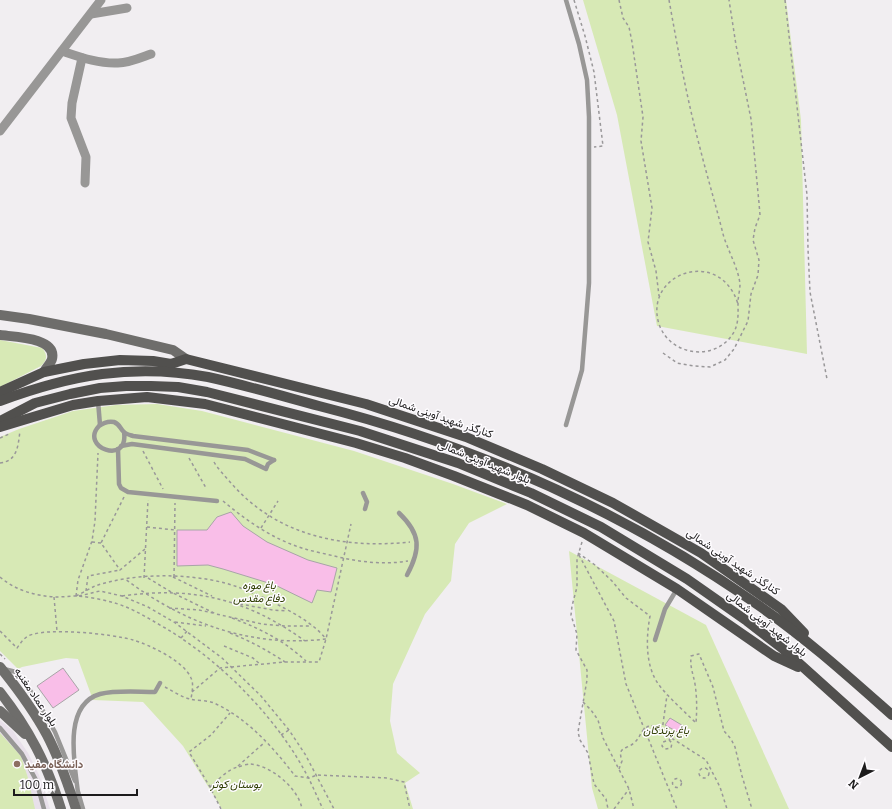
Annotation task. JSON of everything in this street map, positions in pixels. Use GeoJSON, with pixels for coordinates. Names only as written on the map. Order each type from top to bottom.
{"type":"FeatureCollection","features":[{"type":"Feature","properties":{"kind":"main road","name":"کنارگذر شهید آوینی شمالی"},"geometry":{"type":"LineString","coordinates":[[0,392],[44,372],[84,364],[120,360],[153,361],[171,364],[186,359],[366,404],[466,437],[542,468],[613,503],[701,553],[781,609],[824,655]]}},
{"type":"Feature","properties":{"kind":"main road","name":"بلوار شهید آوینی شمالی"},"geometry":{"type":"LineString","coordinates":[[0,401],[32,389],[68,379],[118,371],[149,371],[209,378],[363,417],[413,432],[537,480],[608,514],[696,563],[760,605],[824,655],[892,715]]}},
{"type":"Feature","properties":{"kind":"main road","name":"بلوار شهید آوینی شمالی"},"geometry":{"type":"LineString","coordinates":[[0,421],[35,403],[100,388],[126,386],[178,387],[206,392],[360,431],[458,463],[531,493],[602,527],[687,580],[782,648],[892,748]]}},
{"type":"Feature","properties":{"kind":"main road"},"geometry":{"type":"LineString","coordinates":[[0,427],[73,405],[98,401],[147,397],[205,404],[356,443],[405,458],[454,476],[527,505],[584,533],[677,589],[774,656],[807,670]]}},
{"type":"Feature","properties":{"kind":"street"},"geometry":{"type":"LineString","coordinates":[[0,131],[101,0]]}},
{"type":"Feature","properties":{"kind":"street"},"geometry":{"type":"LineString","coordinates":[[91,14],[127,8]]}},
{"type":"Feature","properties":{"kind":"street"},"geometry":{"type":"LineString","coordinates":[[62,51],[82,58],[104,63],[118,64],[151,54]]}},
{"type":"Feature","properties":{"kind":"street"},"geometry":{"type":"LineString","coordinates":[[82,58],[72,103],[71,118],[86,158],[85,183]]}},
{"type":"Feature","properties":{"kind":"street"},"geometry":{"type":"LineString","coordinates":[[0,316],[29,319],[106,334],[173,350],[186,359]]}},
{"type":"Feature","properties":{"kind":"street"},"geometry":{"type":"LineString","coordinates":[[0,335],[26,338],[46,344],[51,351],[52,359],[44,372]]}},
{"type":"Feature","properties":{"kind":"street","name":"بلوار عماد مغنیه"},"geometry":{"type":"LineString","coordinates":[[0,667],[28,704],[47,736],[65,776],[76,809]]}},
{"type":"Feature","properties":{"kind":"street"},"geometry":{"type":"LineString","coordinates":[[0,692],[17,713],[34,742],[52,780],[61,809]]}},
{"type":"Feature","properties":{"kind":"street"},"geometry":{"type":"LineString","coordinates":[[0,711],[34,742]]}},
{"type":"Feature","properties":{"kind":"lane"},"geometry":{"type":"LineString","coordinates":[[566,0],[579,44],[586,80],[589,117],[589,283],[582,370],[566,425]]}},
{"type":"Feature","properties":{"kind":"lane"},"geometry":{"type":"LineString","coordinates":[[98,401],[100,425],[95,434],[97,443],[104,450],[108,451],[132,444],[245,459],[266,469],[268,464],[274,460],[248,450],[133,436],[124,432]]}},
{"type":"Feature","properties":{"kind":"lane"},"geometry":{"type":"LineString","coordinates":[[100,425],[114,422],[122,428],[124,432],[125,437],[119,448],[119,484],[121,488],[126,491],[148,494],[217,501]]}},
{"type":"Feature","properties":{"kind":"lane"},"geometry":{"type":"LineString","coordinates":[[363,493],[367,502],[365,508]]}},
{"type":"Feature","properties":{"kind":"lane"},"geometry":{"type":"LineString","coordinates":[[399,513],[410,523],[415,536],[417,548],[416,559],[407,575]]}},
{"type":"Feature","properties":{"kind":"lane"},"geometry":{"type":"LineString","coordinates":[[655,640],[665,609],[677,589]]}},
{"type":"Feature","properties":{"kind":"lane"},"geometry":{"type":"LineString","coordinates":[[0,667],[16,672],[35,697],[55,732],[72,771],[83,809]]}},
{"type":"Feature","properties":{"kind":"lane"},"geometry":{"type":"LineString","coordinates":[[78,793],[73,740],[75,724],[80,711],[87,701],[99,695],[118,692],[154,692],[160,683]]}},
{"type":"Feature","properties":{"kind":"lane"},"geometry":{"type":"LineString","coordinates":[[0,728],[22,754],[36,780],[44,809]]}},
{"type":"Feature","properties":{"kind":"path"},"geometry":{"type":"LineString","coordinates":[[619,0],[623,18],[629,27],[643,117],[641,141],[652,208],[648,242],[656,271],[660,298]]}},
{"type":"Feature","properties":{"kind":"path"},"geometry":{"type":"LineString","coordinates":[[669,0],[680,60],[700,148],[724,242],[740,284],[738,318],[734,332],[730,338],[719,347],[705,352],[691,352],[678,347],[672,343],[663,332],[658,319],[657,312],[660,298],[666,286],[677,277],[690,272],[704,271],[724,280],[733,291],[738,304]]}},
{"type":"Feature","properties":{"kind":"path"},"geometry":{"type":"LineString","coordinates":[[663,353],[677,362],[694,366],[710,367],[725,360],[734,349],[748,321],[751,294],[758,275],[759,260],[753,240],[755,228],[760,215],[751,119],[736,45],[729,0]]}},
{"type":"Feature","properties":{"kind":"path"},"geometry":{"type":"LineString","coordinates":[[785,0],[807,195],[810,292],[827,379]]}},
{"type":"Feature","properties":{"kind":"path"},"geometry":{"type":"LineString","coordinates":[[0,463],[8,461],[17,451],[20,431]]}},
{"type":"Feature","properties":{"kind":"path"},"geometry":{"type":"LineString","coordinates":[[76,596],[78,580],[92,542],[95,521],[98,458],[97,443]]}},
{"type":"Feature","properties":{"kind":"path"},"geometry":{"type":"LineString","coordinates":[[140,446],[166,496]]}},
{"type":"Feature","properties":{"kind":"path"},"geometry":{"type":"LineString","coordinates":[[185,451],[206,488]]}},
{"type":"Feature","properties":{"kind":"path"},"geometry":{"type":"LineString","coordinates":[[209,454],[216,466],[256,507],[308,534],[324,539],[347,543],[371,544],[416,542]]}},
{"type":"Feature","properties":{"kind":"path"},"geometry":{"type":"LineString","coordinates":[[101,543],[126,491]]}},
{"type":"Feature","properties":{"kind":"path"},"geometry":{"type":"LineString","coordinates":[[144,578],[148,494]]}},
{"type":"Feature","properties":{"kind":"path"},"geometry":{"type":"LineString","coordinates":[[173,577],[176,497]]}},
{"type":"Feature","properties":{"kind":"path"},"geometry":{"type":"LineString","coordinates":[[217,501],[221,499],[261,529],[288,543],[304,549],[372,563],[402,562],[416,559]]}},
{"type":"Feature","properties":{"kind":"path"},"geometry":{"type":"LineString","coordinates":[[261,529],[278,501]]}},
{"type":"Feature","properties":{"kind":"path"},"geometry":{"type":"LineString","coordinates":[[192,692],[220,668],[285,662],[318,662],[326,639],[351,524]]}},
{"type":"Feature","properties":{"kind":"path"},"geometry":{"type":"LineString","coordinates":[[147,527],[175,530]]}},
{"type":"Feature","properties":{"kind":"path"},"geometry":{"type":"LineString","coordinates":[[584,533],[578,553],[577,587],[571,615],[577,634],[576,650],[587,670],[587,680],[579,726],[580,740],[588,754],[594,784],[606,798],[608,809]]}},
{"type":"Feature","properties":{"kind":"path"},"geometry":{"type":"LineString","coordinates":[[92,542],[101,543],[120,570]]}},
{"type":"Feature","properties":{"kind":"path"},"geometry":{"type":"LineString","coordinates":[[86,591],[88,576],[120,570],[145,549]]}},
{"type":"Feature","properties":{"kind":"path"},"geometry":{"type":"LineString","coordinates":[[578,553],[595,565],[612,581],[626,598],[650,616],[647,642],[653,674],[658,684],[667,695],[696,723],[695,684],[690,667],[691,656],[699,654],[713,687],[724,731],[731,739],[735,747],[752,809]]}},
{"type":"Feature","properties":{"kind":"path"},"geometry":{"type":"LineString","coordinates":[[578,553],[614,621],[626,684],[677,809]]}},
{"type":"Feature","properties":{"kind":"path"},"geometry":{"type":"LineString","coordinates":[[0,577],[8,584],[24,592],[54,597],[76,596],[100,591],[122,596],[148,607],[187,631],[234,667],[262,696],[289,730],[305,754],[334,809]]}},
{"type":"Feature","properties":{"kind":"path"},"geometry":{"type":"LineString","coordinates":[[76,596],[94,587],[125,579],[147,577],[204,579],[230,585],[267,599],[312,626],[326,639]]}},
{"type":"Feature","properties":{"kind":"path"},"geometry":{"type":"LineString","coordinates":[[147,577],[171,592],[216,614]]}},
{"type":"Feature","properties":{"kind":"path"},"geometry":{"type":"LineString","coordinates":[[173,577],[216,598]]}},
{"type":"Feature","properties":{"kind":"path"},"geometry":{"type":"LineString","coordinates":[[125,579],[168,608],[210,627]]}},
{"type":"Feature","properties":{"kind":"path"},"geometry":{"type":"LineString","coordinates":[[122,596],[144,593],[171,592],[216,598],[254,607],[289,611]]}},
{"type":"Feature","properties":{"kind":"path"},"geometry":{"type":"LineString","coordinates":[[76,596],[119,604],[144,616],[181,638],[220,668],[254,702],[281,735],[309,778],[323,809]]}},
{"type":"Feature","properties":{"kind":"path"},"geometry":{"type":"LineString","coordinates":[[54,597],[57,631]]}},
{"type":"Feature","properties":{"kind":"path"},"geometry":{"type":"LineString","coordinates":[[231,602],[264,615],[285,626],[305,641]]}},
{"type":"Feature","properties":{"kind":"path"},"geometry":{"type":"LineString","coordinates":[[168,608],[199,610],[262,624],[312,626]]}},
{"type":"Feature","properties":{"kind":"path"},"geometry":{"type":"LineString","coordinates":[[227,616],[257,628],[280,640],[306,661]]}},
{"type":"Feature","properties":{"kind":"path"},"geometry":{"type":"LineString","coordinates":[[174,622],[210,627],[259,638],[305,641],[326,639]]}},
{"type":"Feature","properties":{"kind":"path"},"geometry":{"type":"LineString","coordinates":[[0,631],[17,648],[28,636],[57,631],[112,636],[133,640],[155,649],[171,658],[186,670],[193,684],[191,700]]}},
{"type":"Feature","properties":{"kind":"path"},"geometry":{"type":"LineString","coordinates":[[181,638],[187,631]]}},
{"type":"Feature","properties":{"kind":"path"},"geometry":{"type":"LineString","coordinates":[[225,631],[249,640],[285,662]]}},
{"type":"Feature","properties":{"kind":"path"},"geometry":{"type":"LineString","coordinates":[[224,646],[252,658],[261,664]]}},
{"type":"Feature","properties":{"kind":"path"},"geometry":{"type":"LineString","coordinates":[[160,683],[183,697],[191,700],[213,702],[230,713],[266,741],[295,776],[309,778],[317,776],[387,778],[404,782],[410,809]]}},
{"type":"Feature","properties":{"kind":"path"},"geometry":{"type":"LineString","coordinates":[[662,732],[667,695]]}},
{"type":"Feature","properties":{"kind":"path"},"geometry":{"type":"LineString","coordinates":[[583,702],[598,720],[603,738],[629,789],[634,809]]}},
{"type":"Feature","properties":{"kind":"path"},"geometry":{"type":"LineString","coordinates":[[221,809],[189,752],[211,735],[230,713]]}},
{"type":"Feature","properties":{"kind":"path"},"geometry":{"type":"LineString","coordinates":[[619,769],[622,761],[620,756],[621,752],[624,748],[634,744],[644,728],[651,725],[706,760],[709,770],[720,787],[727,809]]}},
{"type":"Feature","properties":{"kind":"path"},"geometry":{"type":"LineString","coordinates":[[281,735],[289,730]]}},
{"type":"Feature","properties":{"kind":"path"},"geometry":{"type":"LineString","coordinates":[[669,740],[672,743],[671,748],[665,749],[662,744],[665,740],[669,740],[675,731]]}},
{"type":"Feature","properties":{"kind":"path"},"geometry":{"type":"LineString","coordinates":[[210,787],[266,741]]}},
{"type":"Feature","properties":{"kind":"path"},"geometry":{"type":"LineString","coordinates":[[236,767],[250,764],[279,775],[293,791],[301,804],[302,809]]}},
{"type":"Feature","properties":{"kind":"path"},"geometry":{"type":"LineString","coordinates":[[704,768],[709,770],[706,777],[704,778],[700,775],[699,770],[704,768]]}},
{"type":"Feature","properties":{"kind":"path"},"geometry":{"type":"LineString","coordinates":[[670,791],[674,786],[674,780],[678,778],[680,779],[682,784],[681,786],[677,788],[674,786]]}},
{"type":"Feature","properties":{"kind":"path"},"geometry":{"type":"LineString","coordinates":[[614,809],[629,789]]}},
{"type":"Feature","properties":{"kind":"shaded area","name":"دانشگاه مفید"},"geometry":{"type":"Polygon","coordinates":[[[0,720],[13,731],[28,753],[39,775],[50,809],[0,809],[0,720]]]}},
{"type":"Feature","properties":{"kind":"green space"},"geometry":{"type":"Polygon","coordinates":[[[583,0],[786,0],[801,120],[807,354],[657,326],[617,115],[583,0]]]}},
{"type":"Feature","properties":{"kind":"green space"},"geometry":{"type":"Polygon","coordinates":[[[0,340],[42,348],[46,355],[46,360],[41,366],[0,387],[0,340]]]}},
{"type":"Feature","properties":{"kind":"green space","name":"باغ موزه دفاع مقدس"},"geometry":{"type":"Polygon","coordinates":[[[157,404],[202,411],[354,451],[453,484],[507,504],[469,523],[455,544],[451,581],[425,614],[393,684],[390,721],[397,753],[420,773],[405,783],[413,809],[222,809],[183,746],[143,702],[93,700],[78,659],[66,658],[18,669],[0,651],[0,437],[73,411],[116,405],[157,404]]]}},
{"type":"Feature","properties":{"kind":"green space","name":"باغ پرندگان"},"geometry":{"type":"Polygon","coordinates":[[[569,551],[706,625],[789,809],[598,809],[592,788],[569,551]]]}},
{"type":"Feature","properties":{"kind":"green space","name":"دانشگاه مفید"},"geometry":{"type":"Polygon","coordinates":[[[0,733],[21,756],[35,809],[0,809],[0,733]]]}},
{"type":"Feature","properties":{"kind":"building"},"geometry":{"type":"Polygon","coordinates":[[[231,512],[243,526],[267,542],[308,560],[337,568],[331,592],[317,590],[312,603],[275,585],[223,569],[208,565],[177,566],[177,530],[207,530],[217,517],[231,512]]]}},
{"type":"Feature","properties":{"kind":"building"},"geometry":{"type":"Polygon","coordinates":[[[63,668],[79,690],[53,708],[37,686],[63,668]]]}},
{"type":"Feature","properties":{"kind":"building"},"geometry":{"type":"Polygon","coordinates":[[[670,718],[685,727],[681,734],[665,725],[670,718]]]}},
{"type":"Feature","properties":{"kind":"place","name":"دانشگاه مفید"},"geometry":{"type":"Point","coordinates":[17,764]}},
{"type":"Feature","properties":{"kind":"park label","name":"بوستان کوثر"},"geometry":{"type":"Point","coordinates":[236,784]}}]}
